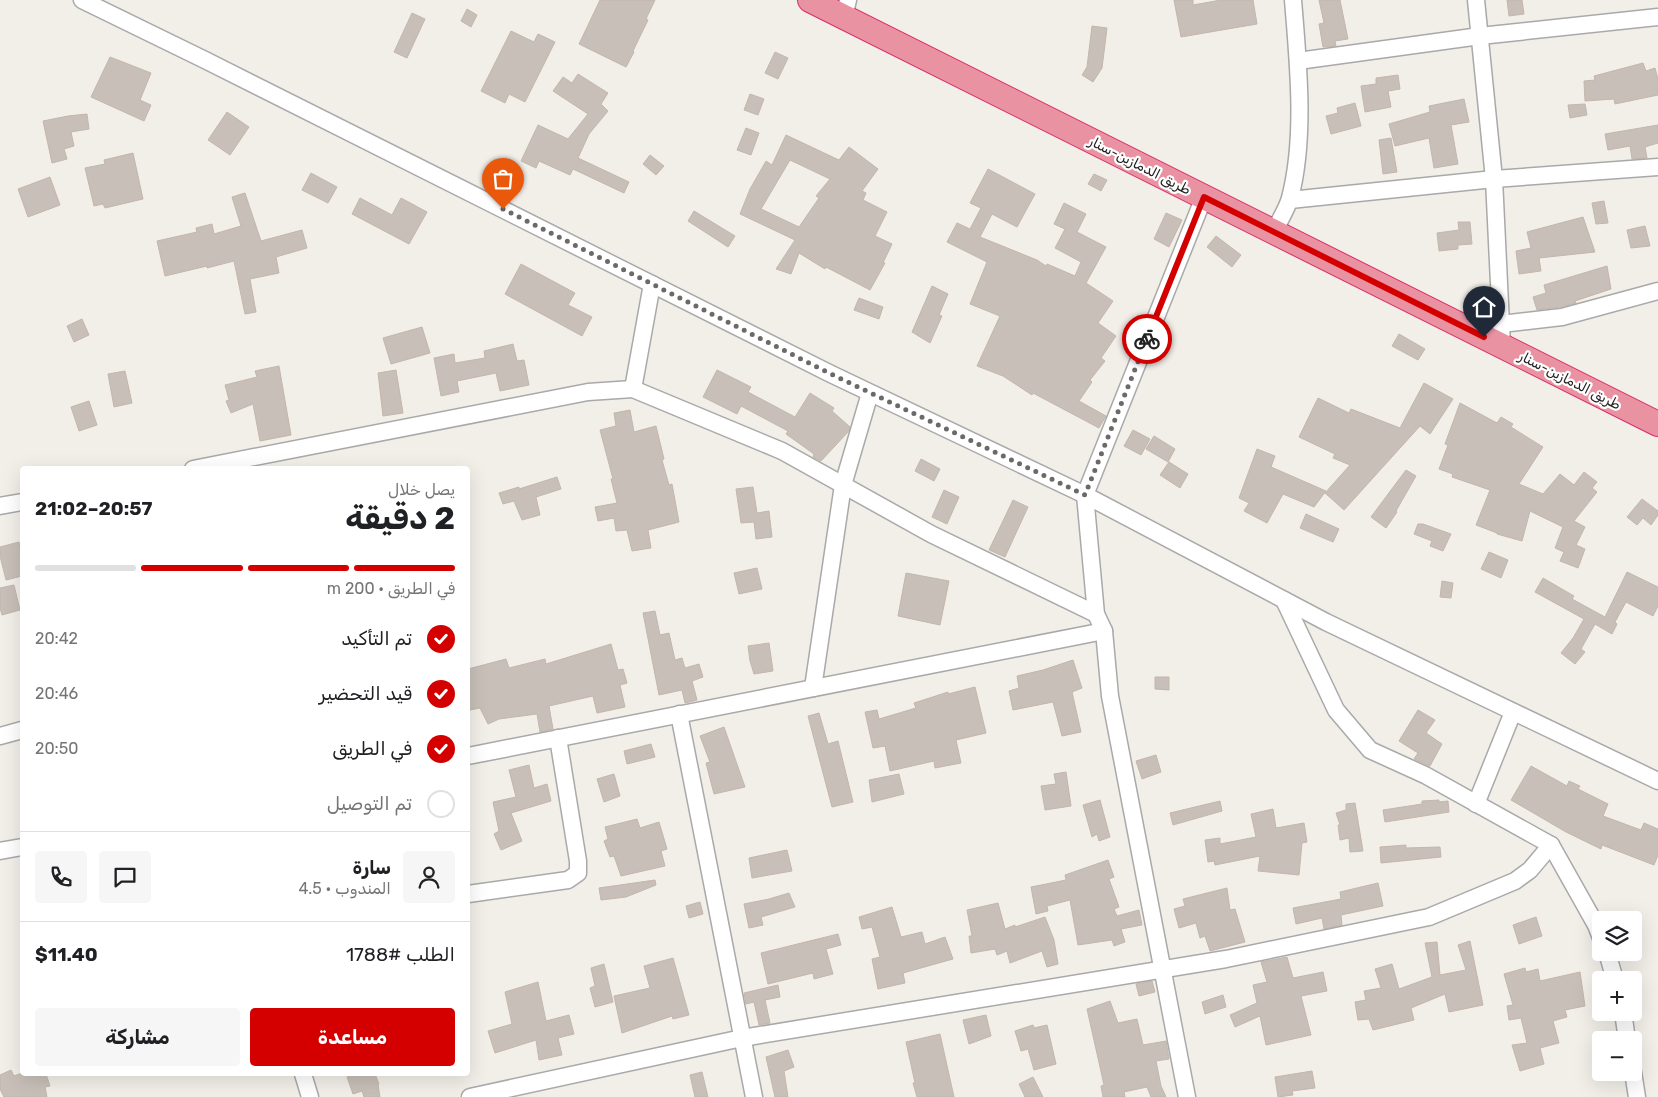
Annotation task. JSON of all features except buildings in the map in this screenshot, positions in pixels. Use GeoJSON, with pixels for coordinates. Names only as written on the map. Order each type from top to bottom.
{"type":"FeatureCollection","features":[{"type":"Feature","properties":{"kind":"highway","name":"طريق الدمازين-سنار"},"geometry":{"type":"LineString","coordinates":[[810,0],[846,8],[1274,232],[1501,335],[1658,424]]}},
{"type":"Feature","properties":{"kind":"street"},"geometry":{"type":"LineString","coordinates":[[82,0],[214,64],[870,393],[1085,495],[1284,600],[1658,781]]}},
{"type":"Feature","properties":{"kind":"street"},"geometry":{"type":"LineString","coordinates":[[1274,232],[1290,200],[1299,155],[1298,60],[1293,0]]}},
{"type":"Feature","properties":{"kind":"street"},"geometry":{"type":"LineString","coordinates":[[1476,0],[1494,179],[1501,335],[1658,291]]}},
{"type":"Feature","properties":{"kind":"street"},"geometry":{"type":"LineString","coordinates":[[1298,60],[1480,36],[1658,17]]}},
{"type":"Feature","properties":{"kind":"street"},"geometry":{"type":"LineString","coordinates":[[1290,200],[1494,179],[1658,167]]}},
{"type":"Feature","properties":{"kind":"street"},"geometry":{"type":"LineString","coordinates":[[1187,1097],[1110,696],[1104,630],[1096,614],[1085,495],[1204,197]]}},
{"type":"Feature","properties":{"kind":"street"},"geometry":{"type":"LineString","coordinates":[[633,389],[652,284]]}},
{"type":"Feature","properties":{"kind":"street"},"geometry":{"type":"LineString","coordinates":[[224,466],[255,463],[588,392],[633,389],[782,451],[931,534],[1096,614]]}},
{"type":"Feature","properties":{"kind":"street"},"geometry":{"type":"LineString","coordinates":[[813,688],[843,485],[870,393]]}},
{"type":"Feature","properties":{"kind":"street"},"geometry":{"type":"LineString","coordinates":[[0,506],[20,502]]}},
{"type":"Feature","properties":{"kind":"street"},"geometry":{"type":"LineString","coordinates":[[1284,600],[1336,710],[1370,750],[1426,775],[1551,845],[1592,918]]}},
{"type":"Feature","properties":{"kind":"street"},"geometry":{"type":"LineString","coordinates":[[470,756],[1104,630]]}},
{"type":"Feature","properties":{"kind":"street"},"geometry":{"type":"LineString","coordinates":[[1476,804],[1513,712]]}},
{"type":"Feature","properties":{"kind":"street"},"geometry":{"type":"LineString","coordinates":[[679,714],[754,1097]]}},
{"type":"Feature","properties":{"kind":"street"},"geometry":{"type":"LineString","coordinates":[[0,736],[20,731]]}},
{"type":"Feature","properties":{"kind":"street"},"geometry":{"type":"LineString","coordinates":[[470,894],[568,880],[578,873],[578,861],[558,738]]}},
{"type":"Feature","properties":{"kind":"street"},"geometry":{"type":"LineString","coordinates":[[470,1097],[742,1038],[1226,959],[1429,917],[1515,881],[1530,870],[1551,845]]}},
{"type":"Feature","properties":{"kind":"street"},"geometry":{"type":"LineString","coordinates":[[0,851],[20,847]]}},
{"type":"Feature","properties":{"kind":"street"},"geometry":{"type":"LineString","coordinates":[[304,1076],[310,1097]]}},
{"type":"Feature","properties":{"kind":"street"},"geometry":{"type":"LineString","coordinates":[[1634,1081],[1637,1097]]}},
{"type":"Feature","properties":{"kind":"way so far"},"geometry":{"type":"LineString","coordinates":[[503,209],[831,374],[1085,495],[1147,339]]}},
{"type":"Feature","properties":{"kind":"route"},"geometry":{"type":"LineString","coordinates":[[1147,339],[1204,197],[1484,337]]}}]}
